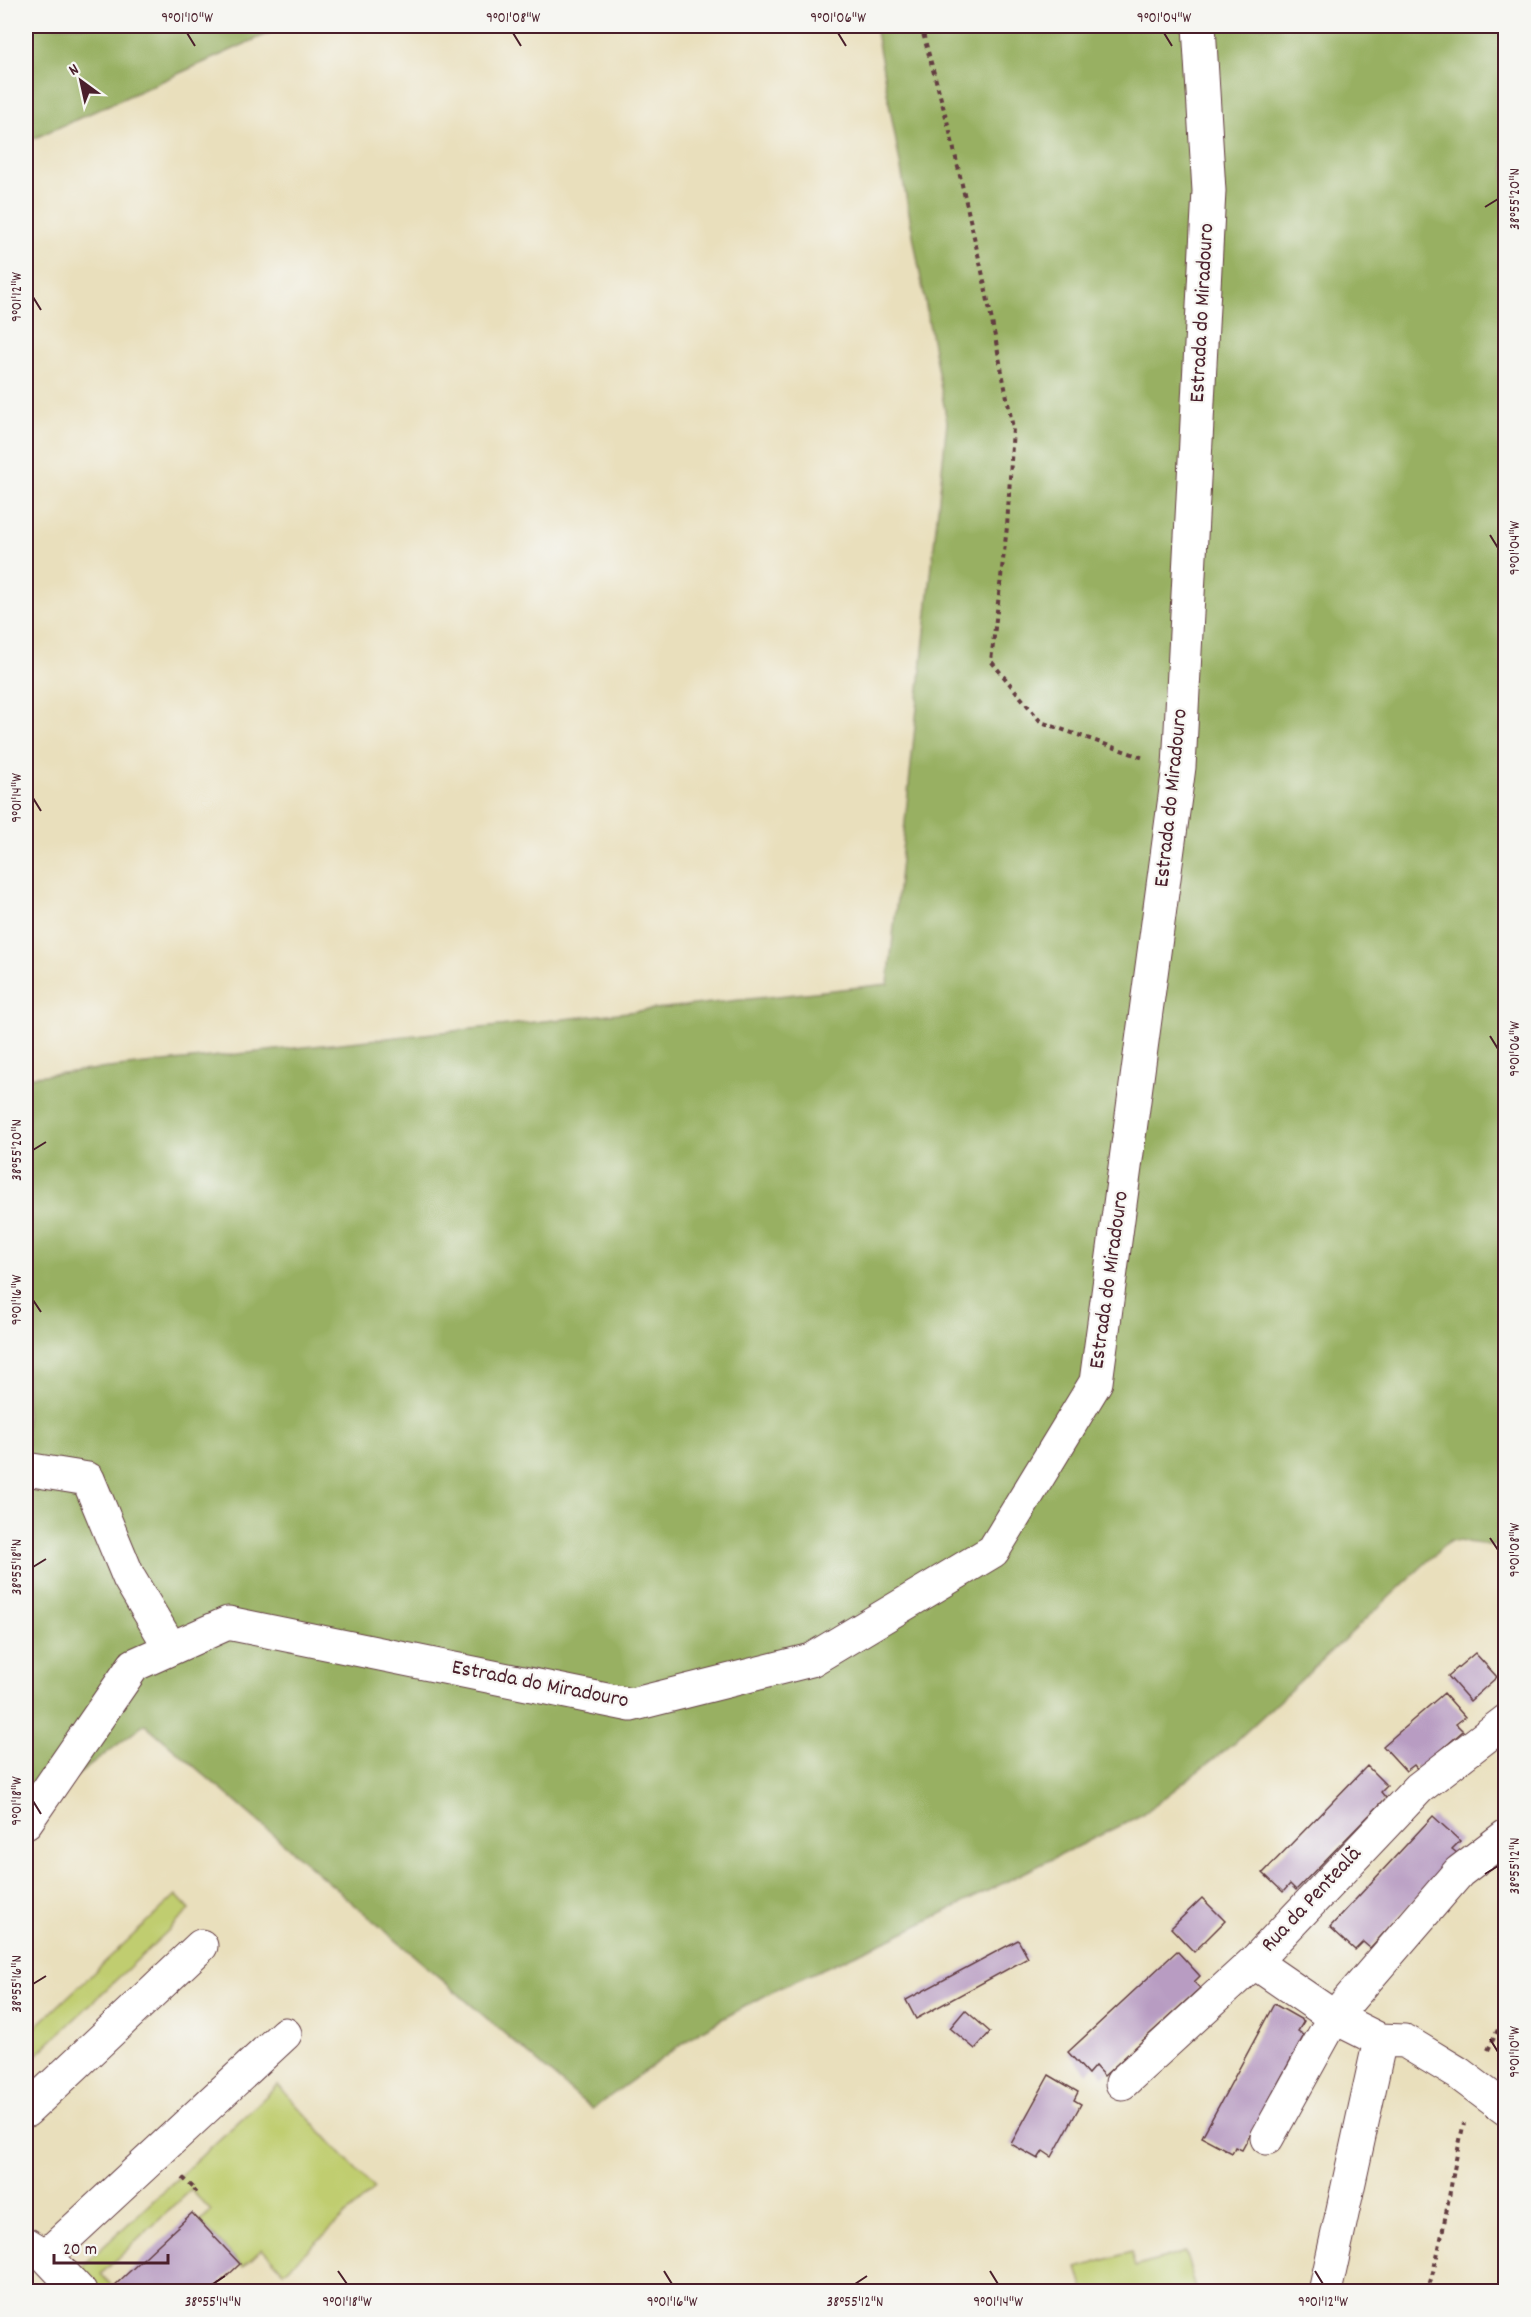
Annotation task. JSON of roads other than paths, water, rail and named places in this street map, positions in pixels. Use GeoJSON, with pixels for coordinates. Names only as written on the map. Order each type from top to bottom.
{"type":"FeatureCollection","features":[{"type":"Feature","properties":{"kind":"street","name":"Estrada do Miradouro"},"geometry":{"type":"LineString","coordinates":[[26,1822],[134,1665],[228,1623],[631,1705],[811,1660],[993,1551],[1096,1382],[1179,767],[1209,191],[1199,26]]}},
{"type":"Feature","properties":{"kind":"street"},"geometry":{"type":"LineString","coordinates":[[26,1469],[88,1479],[129,1578],[170,1647]]}},
{"type":"Feature","properties":{"kind":"street","name":"Rua da Pentealã"},"geometry":{"type":"LineString","coordinates":[[1122,2083],[1254,1962],[1419,1788],[1506,1721]]}},
{"type":"Feature","properties":{"kind":"street"},"geometry":{"type":"LineString","coordinates":[[1267,2138],[1334,2017],[1459,1872],[1506,1836]]}},
{"type":"Feature","properties":{"kind":"street"},"geometry":{"type":"LineString","coordinates":[[26,2111],[201,1946]]}},
{"type":"Feature","properties":{"kind":"street"},"geometry":{"type":"LineString","coordinates":[[1254,1962],[1334,2017],[1380,2040],[1405,2042],[1458,2073],[1506,2109]]}},
{"type":"Feature","properties":{"kind":"street"},"geometry":{"type":"LineString","coordinates":[[80,2292],[36,2250],[285,2034]]}},
{"type":"Feature","properties":{"kind":"street"},"geometry":{"type":"LineString","coordinates":[[1325,2292],[1380,2040]]}}]}
